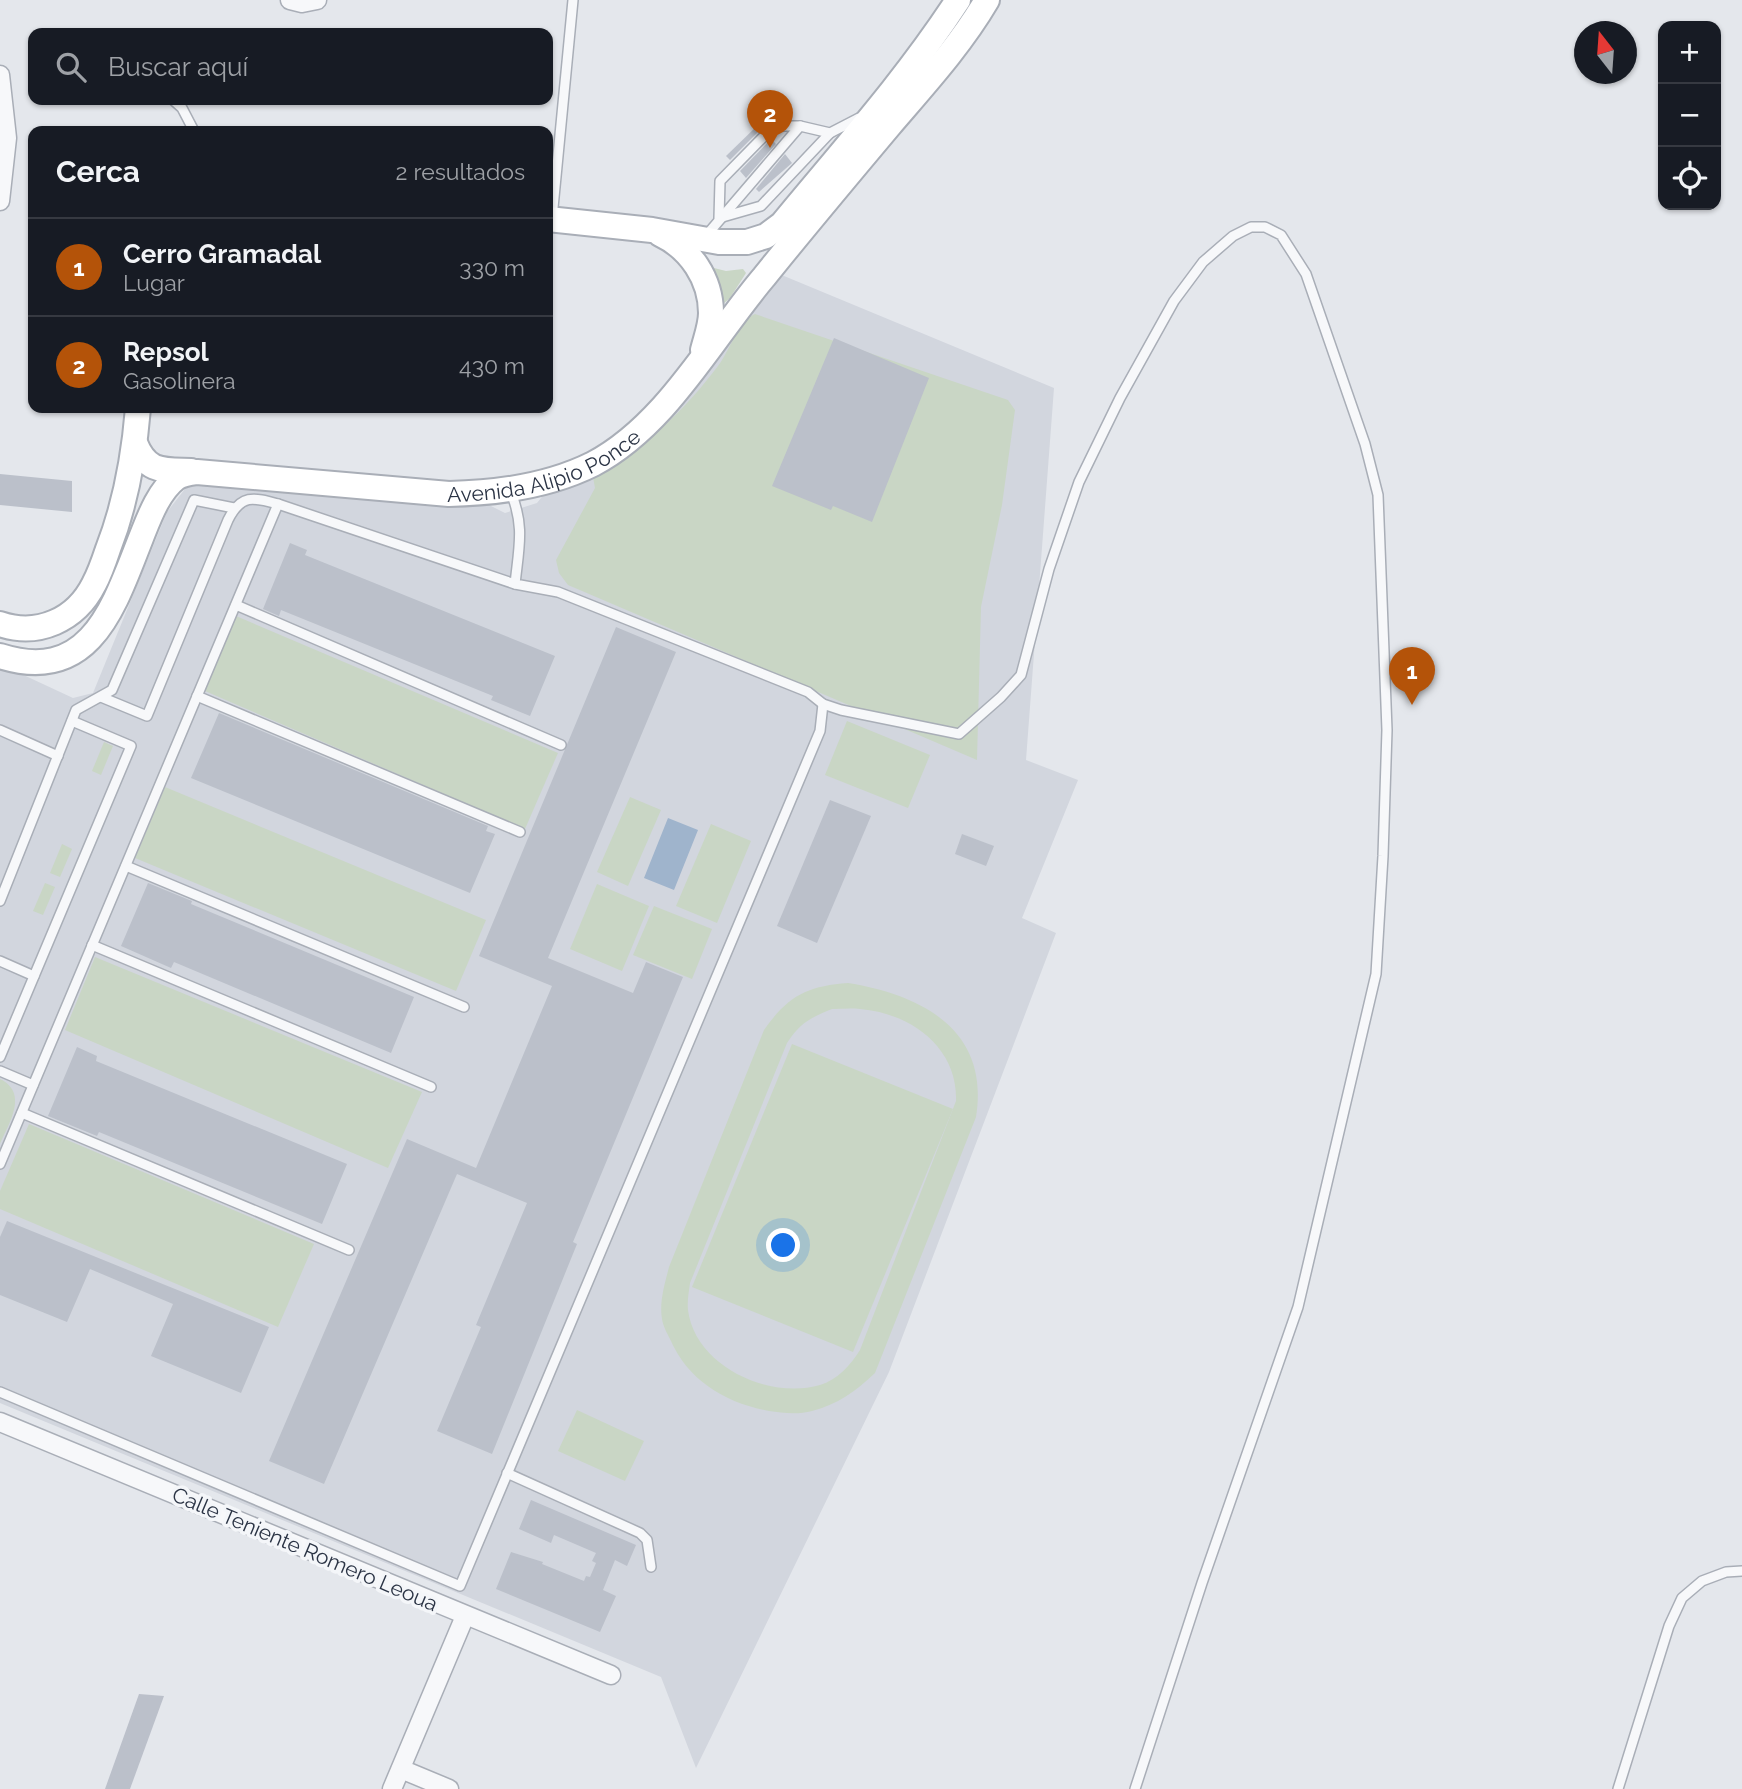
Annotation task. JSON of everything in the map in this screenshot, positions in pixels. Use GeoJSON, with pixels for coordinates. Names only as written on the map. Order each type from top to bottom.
{"type":"FeatureCollection","features":[{"type":"Feature","properties":{"kind":"main road","name":"Avenida Alipio Ponce"},"geometry":{"type":"LineString","coordinates":[[135,443],[140,456],[149,465],[161,470],[449,495],[510,490],[583,468],[626,442],[652,418],[700,361],[883,117],[958,0]]}},
{"type":"Feature","properties":{"kind":"main road","name":"Avenida Alipio Ponce"},"geometry":{"type":"LineString","coordinates":[[553,220],[652,230],[719,242],[747,242],[766,236],[782,224],[883,117],[933,76],[987,0]]}},
{"type":"Feature","properties":{"kind":"main road"},"geometry":{"type":"LineString","coordinates":[[652,230],[675,241],[702,274],[710,296],[711,316],[700,361]]}},
{"type":"Feature","properties":{"kind":"main road"},"geometry":{"type":"LineString","coordinates":[[0,624],[17,629],[50,625],[69,616],[82,604],[94,584],[128,489],[138,413]]}},
{"type":"Feature","properties":{"kind":"main road"},"geometry":{"type":"LineString","coordinates":[[0,656],[41,664],[68,655],[87,643],[109,613],[153,508],[167,487],[178,477],[197,472]]}},
{"type":"Feature","properties":{"kind":"street"},"geometry":{"type":"LineString","coordinates":[[290,0],[302,3],[317,0]]}},
{"type":"Feature","properties":{"kind":"street"},"geometry":{"type":"LineString","coordinates":[[0,75],[7,138],[0,201]]}},
{"type":"Feature","properties":{"kind":"street","name":"Calle Teniente Romero Leoua"},"geometry":{"type":"LineString","coordinates":[[0,1422],[611,1675]]}},
{"type":"Feature","properties":{"kind":"street"},"geometry":{"type":"LineString","coordinates":[[392,1789],[465,1616]]}},
{"type":"Feature","properties":{"kind":"street"},"geometry":{"type":"LineString","coordinates":[[401,1769],[449,1789]]}},
{"type":"Feature","properties":{"kind":"lane"},"geometry":{"type":"LineString","coordinates":[[553,191],[573,0]]}},
{"type":"Feature","properties":{"kind":"lane"},"geometry":{"type":"LineString","coordinates":[[179,105],[191,126]]}},
{"type":"Feature","properties":{"kind":"lane"},"geometry":{"type":"LineString","coordinates":[[719,218],[761,206],[830,133],[883,117]]}},
{"type":"Feature","properties":{"kind":"lane"},"geometry":{"type":"LineString","coordinates":[[719,218],[720,181],[774,126],[800,126],[830,133]]}},
{"type":"Feature","properties":{"kind":"lane"},"geometry":{"type":"LineString","coordinates":[[704,238],[800,126]]}},
{"type":"Feature","properties":{"kind":"lane"},"geometry":{"type":"LineString","coordinates":[[101,697],[147,716],[234,508],[244,500],[255,499],[278,504],[515,583],[571,597],[808,692],[823,704],[959,734],[1021,676],[1049,569],[1079,482],[1120,398],[1174,301],[1203,262],[1233,236],[1251,227],[1265,227],[1281,235],[1306,274],[1365,444],[1378,495],[1387,730],[1376,974],[1298,1307],[1202,1583],[1135,1789]]}},
{"type":"Feature","properties":{"kind":"lane"},"geometry":{"type":"LineString","coordinates":[[510,490],[520,513],[515,583]]}},
{"type":"Feature","properties":{"kind":"lane"},"geometry":{"type":"LineString","coordinates":[[0,901],[76,710],[112,690],[194,500],[234,508]]}},
{"type":"Feature","properties":{"kind":"lane"},"geometry":{"type":"LineString","coordinates":[[0,1164],[278,504]]}},
{"type":"Feature","properties":{"kind":"lane"},"geometry":{"type":"LineString","coordinates":[[236,604],[561,745]]}},
{"type":"Feature","properties":{"kind":"lane"},"geometry":{"type":"LineString","coordinates":[[197,696],[520,832]]}},
{"type":"Feature","properties":{"kind":"lane"},"geometry":{"type":"LineString","coordinates":[[0,1392],[460,1586],[820,731],[823,704]]}},
{"type":"Feature","properties":{"kind":"lane"},"geometry":{"type":"LineString","coordinates":[[0,1057],[131,746],[72,721]]}},
{"type":"Feature","properties":{"kind":"lane"},"geometry":{"type":"LineString","coordinates":[[0,730],[58,756]]}},
{"type":"Feature","properties":{"kind":"lane"},"geometry":{"type":"LineString","coordinates":[[126,866],[464,1007]]}},
{"type":"Feature","properties":{"kind":"lane"},"geometry":{"type":"LineString","coordinates":[[92,945],[431,1087]]}},
{"type":"Feature","properties":{"kind":"lane"},"geometry":{"type":"LineString","coordinates":[[0,961],[34,976]]}},
{"type":"Feature","properties":{"kind":"lane"},"geometry":{"type":"LineString","coordinates":[[0,1071],[33,1085]]}},
{"type":"Feature","properties":{"kind":"lane"},"geometry":{"type":"LineString","coordinates":[[22,1113],[349,1250]]}},
{"type":"Feature","properties":{"kind":"lane"},"geometry":{"type":"LineString","coordinates":[[508,1473],[640,1533],[647,1540],[651,1567]]}},
{"type":"Feature","properties":{"kind":"lane"},"geometry":{"type":"LineString","coordinates":[[1618,1789],[1669,1626],[1682,1598],[1702,1581],[1726,1572],[1742,1571]]}},
{"type":"Feature","properties":{"kind":"shaded area"},"geometry":{"type":"Polygon","coordinates":[[[772,271],[1054,388],[1026,760],[1078,780],[1022,918],[1056,933],[889,1372],[696,1768],[661,1677],[0,1403],[0,664],[73,698],[93,693],[167,512],[192,480],[485,503],[505,513],[537,503],[549,488],[614,461],[772,271]]]}},
{"type":"Feature","properties":{"kind":"green space"},"geometry":{"type":"Polygon","coordinates":[[[714,268],[726,271],[743,269],[746,273],[723,304],[720,304],[719,284],[712,271],[714,268]]]}},
{"type":"Feature","properties":{"kind":"green space"},"geometry":{"type":"Polygon","coordinates":[[[755,314],[1008,400],[1015,410],[1002,505],[981,607],[977,760],[568,585],[559,573],[556,560],[595,488],[593,477],[629,455],[677,414],[718,366],[739,329],[755,314]]]}},
{"type":"Feature","properties":{"kind":"green space"},"geometry":{"type":"Polygon","coordinates":[[[236,616],[558,753],[525,829],[205,691],[236,616]]]}},
{"type":"Feature","properties":{"kind":"green space"},"geometry":{"type":"Polygon","coordinates":[[[847,721],[930,755],[908,808],[825,775],[847,721]]]}},
{"type":"Feature","properties":{"kind":"green space"},"geometry":{"type":"Polygon","coordinates":[[[104,742],[113,746],[101,775],[92,771],[104,742]]]}},
{"type":"Feature","properties":{"kind":"green space"},"geometry":{"type":"Polygon","coordinates":[[[165,787],[486,920],[456,991],[135,858],[165,787]]]}},
{"type":"Feature","properties":{"kind":"green space"},"geometry":{"type":"Polygon","coordinates":[[[630,797],[661,810],[628,886],[597,872],[630,797]]]}},
{"type":"Feature","properties":{"kind":"green space"},"geometry":{"type":"Polygon","coordinates":[[[711,824],[751,841],[717,923],[676,906],[711,824]]]}},
{"type":"Feature","properties":{"kind":"green space"},"geometry":{"type":"Polygon","coordinates":[[[62,844],[72,849],[60,877],[50,873],[62,844]]]}},
{"type":"Feature","properties":{"kind":"green space"},"geometry":{"type":"Polygon","coordinates":[[[45,883],[55,887],[43,915],[33,911],[45,883]]]}},
{"type":"Feature","properties":{"kind":"green space"},"geometry":{"type":"Polygon","coordinates":[[[597,884],[649,906],[622,971],[570,949],[597,884]]]}},
{"type":"Feature","properties":{"kind":"green space"},"geometry":{"type":"Polygon","coordinates":[[[654,906],[712,929],[692,979],[633,955],[654,906]]]}},
{"type":"Feature","properties":{"kind":"green space"},"geometry":{"type":"Polygon","coordinates":[[[95,957],[422,1092],[388,1168],[65,1030],[95,957]]]}},
{"type":"Feature","properties":{"kind":"green space"},"geometry":{"type":"Polygon","coordinates":[[[848,983],[901,997],[925,1008],[945,1022],[961,1040],[972,1061],[978,1087],[976,1117],[875,1373],[846,1397],[830,1405],[801,1413],[774,1412],[724,1396],[710,1388],[687,1367],[665,1329],[661,1313],[662,1299],[669,1267],[764,1030],[790,1001],[810,990],[848,983]],[[832,1009],[806,1022],[787,1043],[690,1283],[688,1310],[694,1330],[704,1347],[719,1362],[738,1374],[758,1383],[779,1387],[800,1388],[826,1383],[843,1371],[860,1350],[956,1101],[949,1064],[928,1036],[896,1017],[879,1012],[832,1009]]]}},
{"type":"Feature","properties":{"kind":"green space"},"geometry":{"type":"Polygon","coordinates":[[[792,1044],[953,1109],[853,1352],[692,1287],[792,1044]]]}},
{"type":"Feature","properties":{"kind":"green space"},"geometry":{"type":"Polygon","coordinates":[[[0,1079],[14,1092],[15,1100],[12,1118],[0,1144],[0,1079]]]}},
{"type":"Feature","properties":{"kind":"green space"},"geometry":{"type":"Polygon","coordinates":[[[29,1124],[314,1244],[278,1327],[0,1209],[0,1191],[29,1124]]]}},
{"type":"Feature","properties":{"kind":"green space"},"geometry":{"type":"Polygon","coordinates":[[[577,1410],[644,1441],[625,1481],[558,1451],[577,1410]]]}},
{"type":"Feature","properties":{"kind":"water"},"geometry":{"type":"Polygon","coordinates":[[[668,818],[698,830],[674,890],[644,878],[668,818]]]}},
{"type":"Feature","properties":{"kind":"building"},"geometry":{"type":"Polygon","coordinates":[[[759,124],[762,128],[730,160],[726,156],[759,124]]]}},
{"type":"Feature","properties":{"kind":"building"},"geometry":{"type":"Polygon","coordinates":[[[771,139],[776,144],[746,178],[740,171],[771,139]]]}},
{"type":"Feature","properties":{"kind":"building"},"geometry":{"type":"Polygon","coordinates":[[[785,154],[792,163],[759,192],[756,189],[785,154]]]}},
{"type":"Feature","properties":{"kind":"building"},"geometry":{"type":"Polygon","coordinates":[[[834,338],[929,378],[872,522],[833,506],[831,510],[772,486],[834,338]]]}},
{"type":"Feature","properties":{"kind":"building"},"geometry":{"type":"Polygon","coordinates":[[[0,474],[72,481],[72,512],[0,505],[0,474]]]}},
{"type":"Feature","properties":{"kind":"building"},"geometry":{"type":"Polygon","coordinates":[[[290,543],[307,550],[305,555],[555,656],[530,716],[491,700],[493,696],[281,610],[279,616],[263,609],[290,543]]]}},
{"type":"Feature","properties":{"kind":"building"},"geometry":{"type":"Polygon","coordinates":[[[616,627],[676,652],[548,958],[633,993],[646,962],[683,977],[573,1242],[577,1244],[492,1454],[437,1431],[481,1327],[476,1325],[527,1203],[457,1174],[324,1484],[269,1461],[407,1139],[476,1168],[552,986],[479,956],[616,627]]]}},
{"type":"Feature","properties":{"kind":"building"},"geometry":{"type":"Polygon","coordinates":[[[219,713],[488,826],[486,831],[495,834],[470,893],[191,778],[219,713]]]}},
{"type":"Feature","properties":{"kind":"building"},"geometry":{"type":"Polygon","coordinates":[[[830,800],[871,816],[817,943],[777,926],[830,800]]]}},
{"type":"Feature","properties":{"kind":"building"},"geometry":{"type":"Polygon","coordinates":[[[962,834],[994,846],[986,866],[955,854],[962,834]]]}},
{"type":"Feature","properties":{"kind":"building"},"geometry":{"type":"Polygon","coordinates":[[[148,883],[192,901],[191,904],[414,997],[391,1053],[174,962],[171,968],[121,946],[148,883]]]}},
{"type":"Feature","properties":{"kind":"building"},"geometry":{"type":"Polygon","coordinates":[[[77,1047],[97,1056],[96,1061],[347,1164],[322,1224],[99,1132],[97,1136],[48,1116],[77,1047]]]}},
{"type":"Feature","properties":{"kind":"building"},"geometry":{"type":"Polygon","coordinates":[[[7,1221],[269,1327],[241,1393],[151,1356],[173,1304],[90,1269],[67,1322],[0,1295],[0,1237],[7,1221]]]}},
{"type":"Feature","properties":{"kind":"building"},"geometry":{"type":"Polygon","coordinates":[[[531,1500],[636,1545],[627,1566],[615,1560],[603,1590],[616,1596],[600,1632],[496,1589],[511,1552],[543,1562],[542,1564],[584,1581],[586,1576],[590,1577],[596,1563],[592,1561],[596,1553],[554,1535],[551,1543],[519,1529],[531,1500]]]}},
{"type":"Feature","properties":{"kind":"building"},"geometry":{"type":"Polygon","coordinates":[[[139,1694],[164,1696],[130,1789],[105,1789],[139,1694]]]}},
{"type":"Feature","properties":{"kind":"place","name":"Repsol"},"geometry":{"type":"Point","coordinates":[770,148]}},
{"type":"Feature","properties":{"kind":"place","name":"Cerro Gramadal"},"geometry":{"type":"Point","coordinates":[1412,705]}}]}
